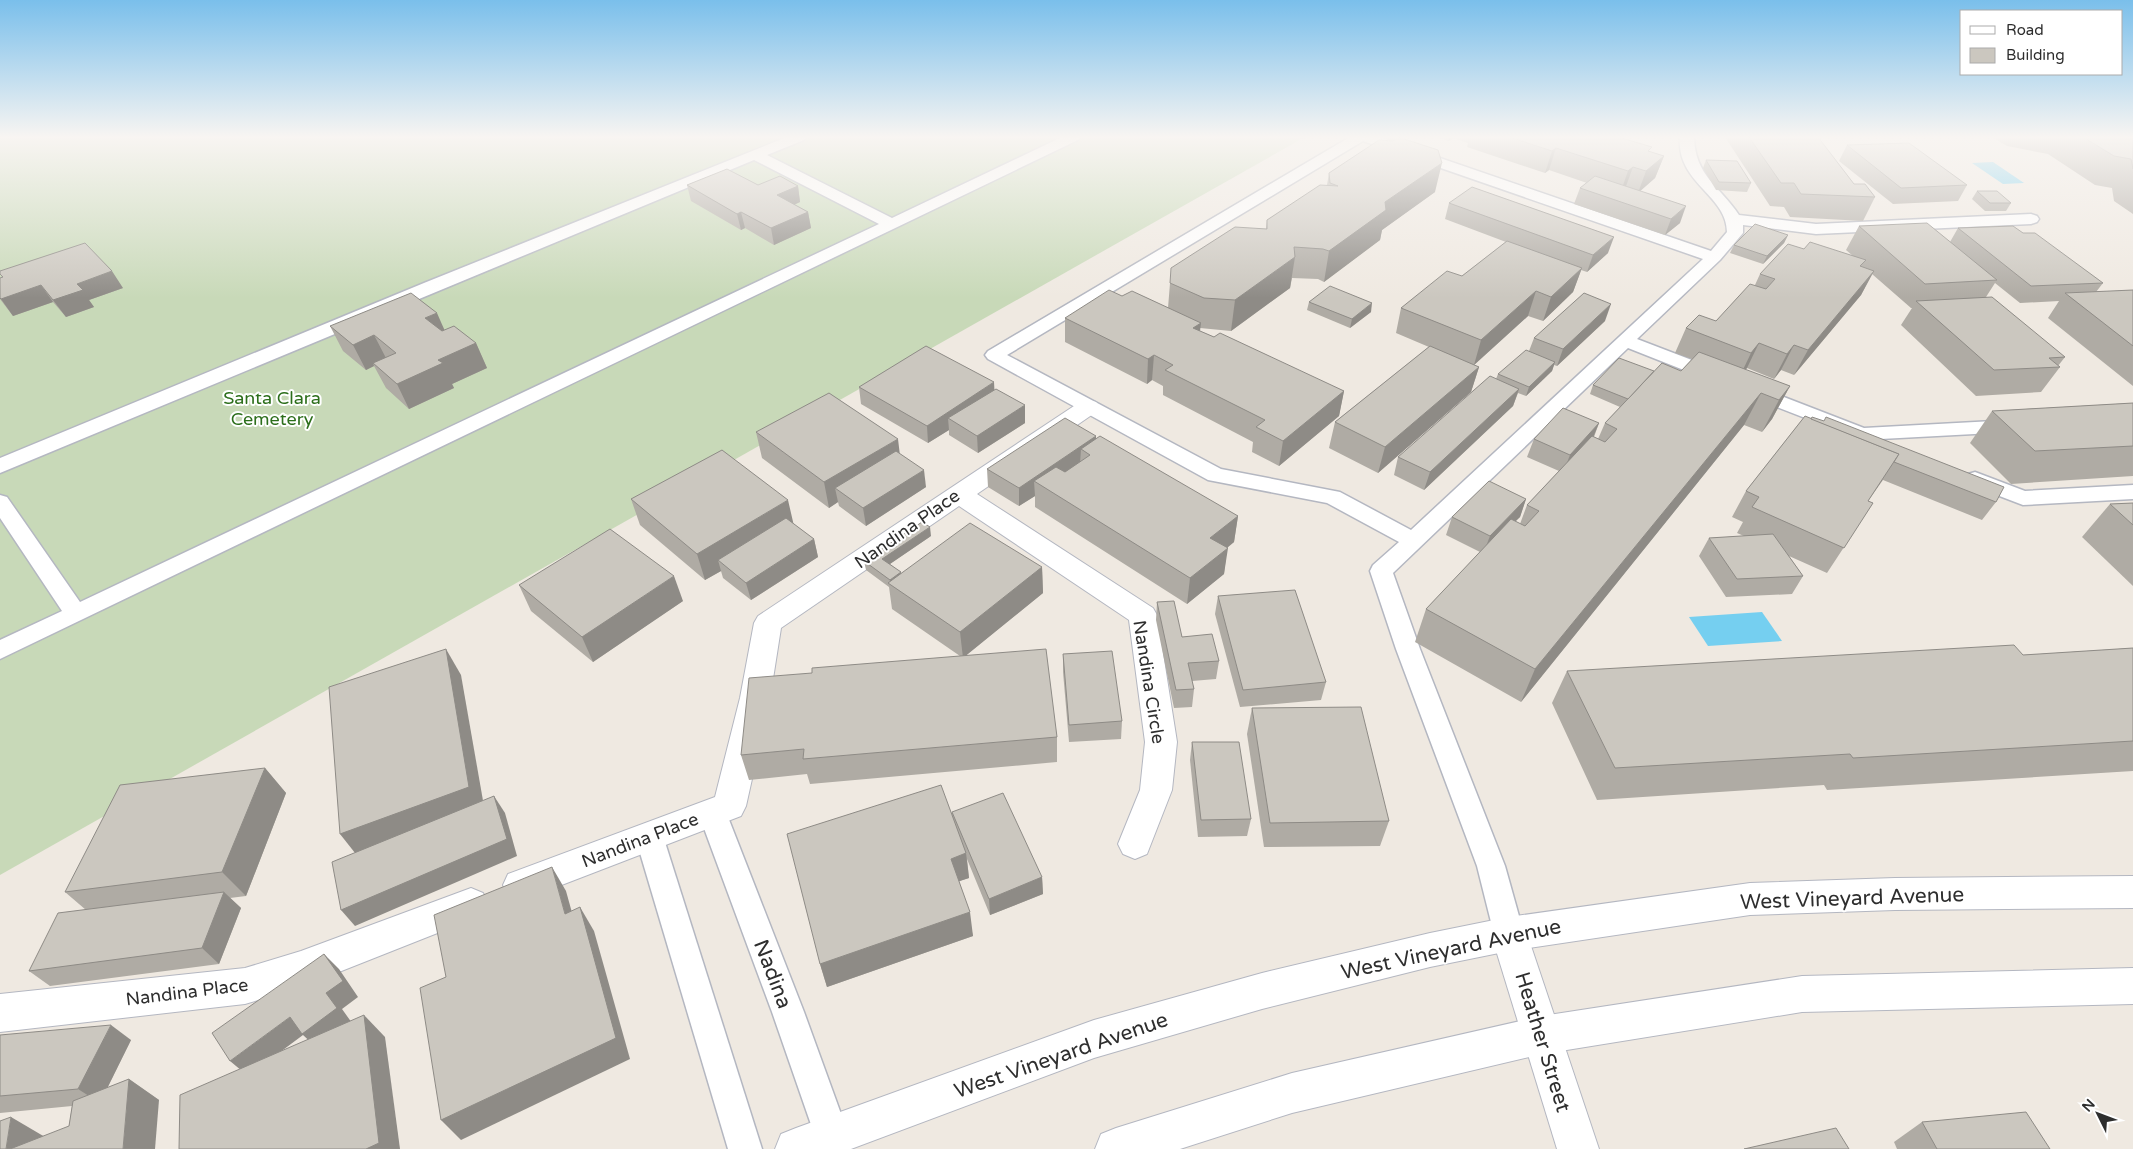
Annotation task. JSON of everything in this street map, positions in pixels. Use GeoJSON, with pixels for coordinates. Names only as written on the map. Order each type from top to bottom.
{"type":"FeatureCollection","features":[{"type":"Feature","properties":{"kind":"street","name":"Nandina Place"},"geometry":{"type":"LineString","coordinates":[[0,1014],[245,986],[301,969],[729,806],[755,698],[768,623],[1088,407]]}},
{"type":"Feature","properties":{"kind":"street","name":"Nandina Circle"},"geometry":{"type":"LineString","coordinates":[[958,494],[1143,615],[1161,742],[1156,790],[1135,844]]}},
{"type":"Feature","properties":{"kind":"street","name":"West Vineyard Avenue"},"geometry":{"type":"LineString","coordinates":[[796,1149],[1094,1039],[1271,988],[1430,950],[1509,934],[1750,899],[1914,894],[2133,892]]}},
{"type":"Feature","properties":{"kind":"street","name":"Heather Street"},"geometry":{"type":"LineString","coordinates":[[1509,934],[1578,1149]]}},
{"type":"Feature","properties":{"kind":"street"},"geometry":{"type":"LineString","coordinates":[[1116,1149],[1292,1093],[1542,1035],[1802,994],[2133,986]]}},
{"type":"Feature","properties":{"kind":"lane"},"geometry":{"type":"LineString","coordinates":[[0,466],[667,191]]}},
{"type":"Feature","properties":{"kind":"lane"},"geometry":{"type":"LineString","coordinates":[[826,191],[892,224]]}},
{"type":"Feature","properties":{"kind":"lane"},"geometry":{"type":"LineString","coordinates":[[0,650],[961,191]]}},
{"type":"Feature","properties":{"kind":"lane"},"geometry":{"type":"LineString","coordinates":[[1269,191],[994,355],[1215,475],[1333,497],[1413,540]]}},
{"type":"Feature","properties":{"kind":"lane"},"geometry":{"type":"LineString","coordinates":[[1520,191],[1714,258]]}},
{"type":"Feature","properties":{"kind":"lane"},"geometry":{"type":"LineString","coordinates":[[1509,934],[1491,866],[1408,650],[1381,571],[1714,258],[1735,233],[1734,219],[1711,191]]}},
{"type":"Feature","properties":{"kind":"lane"},"geometry":{"type":"LineString","coordinates":[[1734,219],[1787,227],[1816,229],[2032,219]]}},
{"type":"Feature","properties":{"kind":"lane"},"geometry":{"type":"LineString","coordinates":[[1626,341],[1907,452]]}},
{"type":"Feature","properties":{"kind":"lane"},"geometry":{"type":"LineString","coordinates":[[1862,434],[2027,425]]}},
{"type":"Feature","properties":{"kind":"lane"},"geometry":{"type":"LineString","coordinates":[[1960,473],[2022,498],[2133,492]]}},
{"type":"Feature","properties":{"kind":"lane"},"geometry":{"type":"LineString","coordinates":[[0,502],[76,614]]}},
{"type":"Feature","properties":{"kind":"lane","name":"Nadina"},"geometry":{"type":"LineString","coordinates":[[712,812],[788,1012],[832,1136]]}},
{"type":"Feature","properties":{"kind":"lane"},"geometry":{"type":"LineString","coordinates":[[649,836],[745,1149]]}},
{"type":"Feature","properties":{"kind":"green space","name":"Santa Clara Cemetery"},"geometry":{"type":"Polygon","coordinates":[[[0,191],[1210,191],[0,875],[0,191]]]}},
{"type":"Feature","properties":{"kind":"water"},"geometry":{"type":"Polygon","coordinates":[[[1762,612],[1782,641],[1708,646],[1689,617],[1762,612]]]}},
{"type":"Feature","properties":{"kind":"building"},"geometry":{"type":"Polygon","coordinates":[[[697,191],[787,191],[777,195],[808,212],[771,228],[741,212],[737,214],[697,191]]]}},
{"type":"Feature","properties":{"kind":"building"},"geometry":{"type":"Polygon","coordinates":[[[1311,191],[1402,191],[1385,202],[1386,210],[1329,251],[1294,247],[1295,257],[1235,300],[1204,298],[1170,283],[1171,268],[1235,227],[1267,229],[1267,220],[1311,191]]]}},
{"type":"Feature","properties":{"kind":"building"},"geometry":{"type":"Polygon","coordinates":[[[1467,191],[1482,191],[1614,237],[1593,255],[1449,203],[1467,191]]]}},
{"type":"Feature","properties":{"kind":"building"},"geometry":{"type":"Polygon","coordinates":[[[1588,191],[1639,191],[1686,206],[1671,219],[1588,191]]]}},
{"type":"Feature","properties":{"kind":"building"},"geometry":{"type":"Polygon","coordinates":[[[1799,191],[1870,191],[1875,197],[1801,194],[1799,191]]]}},
{"type":"Feature","properties":{"kind":"building"},"geometry":{"type":"Polygon","coordinates":[[[1977,191],[1997,191],[2011,203],[1990,203],[1977,191]]]}},
{"type":"Feature","properties":{"kind":"building"},"geometry":{"type":"Polygon","coordinates":[[[1927,223],[1997,280],[1925,284],[1859,226],[1927,223]]]}},
{"type":"Feature","properties":{"kind":"building"},"geometry":{"type":"Polygon","coordinates":[[[1755,224],[1788,235],[1767,256],[1734,245],[1755,224]]]}},
{"type":"Feature","properties":{"kind":"building"},"geometry":{"type":"Polygon","coordinates":[[[2013,226],[2023,233],[2035,233],[2103,283],[2031,286],[1958,228],[2013,226]]]}},
{"type":"Feature","properties":{"kind":"building"},"geometry":{"type":"Polygon","coordinates":[[[1507,241],[1582,268],[1551,297],[1536,291],[1481,340],[1401,308],[1447,271],[1462,276],[1507,241]]]}},
{"type":"Feature","properties":{"kind":"building"},"geometry":{"type":"Polygon","coordinates":[[[1810,242],[1866,260],[1860,266],[1874,271],[1808,350],[1794,345],[1787,354],[1759,343],[1751,353],[1686,328],[1699,315],[1716,321],[1750,284],[1766,289],[1775,279],[1760,274],[1788,244],[1804,249],[1810,242]]]}},
{"type":"Feature","properties":{"kind":"building"},"geometry":{"type":"Polygon","coordinates":[[[85,243],[112,271],[77,284],[83,290],[53,300],[41,285],[0,298],[0,278],[3,277],[0,271],[85,243]]]}},
{"type":"Feature","properties":{"kind":"building"},"geometry":{"type":"Polygon","coordinates":[[[1330,286],[1372,303],[1352,319],[1309,302],[1330,286]]]}},
{"type":"Feature","properties":{"kind":"building"},"geometry":{"type":"Polygon","coordinates":[[[1109,290],[1122,296],[1132,291],[1201,323],[1193,328],[1214,337],[1220,333],[1344,391],[1283,441],[1256,427],[1265,420],[1165,370],[1173,365],[1154,355],[1148,359],[1065,318],[1109,290]]]}},
{"type":"Feature","properties":{"kind":"building"},"geometry":{"type":"Polygon","coordinates":[[[2133,290],[2133,346],[2065,293],[2133,290]]]}},
{"type":"Feature","properties":{"kind":"building"},"geometry":{"type":"Polygon","coordinates":[[[411,293],[437,313],[425,318],[442,331],[454,326],[476,343],[438,360],[443,363],[397,384],[373,363],[396,353],[374,335],[353,345],[330,326],[411,293]]]}},
{"type":"Feature","properties":{"kind":"building"},"geometry":{"type":"Polygon","coordinates":[[[1584,293],[1611,304],[1563,349],[1534,338],[1584,293]]]}},
{"type":"Feature","properties":{"kind":"building"},"geometry":{"type":"Polygon","coordinates":[[[1992,297],[2065,357],[2049,358],[2060,367],[1994,370],[1916,301],[1992,297]]]}},
{"type":"Feature","properties":{"kind":"building"},"geometry":{"type":"Polygon","coordinates":[[[926,346],[994,382],[927,426],[859,387],[926,346]]]}},
{"type":"Feature","properties":{"kind":"building"},"geometry":{"type":"Polygon","coordinates":[[[1430,346],[1479,367],[1385,447],[1335,422],[1430,346]]]}},
{"type":"Feature","properties":{"kind":"building"},"geometry":{"type":"Polygon","coordinates":[[[1526,350],[1555,362],[1529,387],[1498,374],[1526,350]]]}},
{"type":"Feature","properties":{"kind":"building"},"geometry":{"type":"Polygon","coordinates":[[[1699,352],[1790,386],[1779,400],[1761,393],[1535,669],[1426,609],[1511,519],[1525,526],[1539,511],[1527,505],[1592,436],[1605,442],[1617,429],[1605,423],[1662,363],[1681,371],[1699,352]]]}},
{"type":"Feature","properties":{"kind":"building"},"geometry":{"type":"Polygon","coordinates":[[[1619,358],[1654,371],[1628,399],[1593,385],[1619,358]]]}},
{"type":"Feature","properties":{"kind":"building"},"geometry":{"type":"Polygon","coordinates":[[[1490,376],[1519,389],[1430,472],[1398,457],[1490,376]]]}},
{"type":"Feature","properties":{"kind":"building"},"geometry":{"type":"Polygon","coordinates":[[[996,389],[1025,405],[977,436],[948,418],[996,389]]]}},
{"type":"Feature","properties":{"kind":"building"},"geometry":{"type":"Polygon","coordinates":[[[829,393],[898,439],[824,482],[756,432],[829,393]]]}},
{"type":"Feature","properties":{"kind":"building"},"geometry":{"type":"Polygon","coordinates":[[[2133,403],[2133,446],[2035,451],[1992,411],[2133,403]]]}},
{"type":"Feature","properties":{"kind":"building"},"geometry":{"type":"Polygon","coordinates":[[[1563,408],[1599,423],[1570,455],[1534,439],[1563,408]]]}},
{"type":"Feature","properties":{"kind":"building"},"geometry":{"type":"Polygon","coordinates":[[[1805,416],[1899,454],[1868,501],[1873,503],[1844,548],[1752,507],[1759,497],[1746,491],[1805,416]]]}},
{"type":"Feature","properties":{"kind":"building"},"geometry":{"type":"Polygon","coordinates":[[[1812,417],[1824,421],[1826,417],[2004,487],[1996,502],[1894,462],[1899,454],[1811,419],[1812,417]]]}},
{"type":"Feature","properties":{"kind":"building"},"geometry":{"type":"Polygon","coordinates":[[[1065,418],[1096,436],[1019,488],[987,469],[1065,418]]]}},
{"type":"Feature","properties":{"kind":"building"},"geometry":{"type":"Polygon","coordinates":[[[1100,436],[1238,516],[1210,538],[1228,548],[1190,578],[1034,481],[1056,467],[1065,472],[1090,455],[1081,449],[1100,436]]]}},
{"type":"Feature","properties":{"kind":"building"},"geometry":{"type":"Polygon","coordinates":[[[722,450],[788,500],[697,554],[631,499],[722,450]]]}},
{"type":"Feature","properties":{"kind":"building"},"geometry":{"type":"Polygon","coordinates":[[[896,451],[924,470],[863,508],[835,488],[896,451]]]}},
{"type":"Feature","properties":{"kind":"building"},"geometry":{"type":"Polygon","coordinates":[[[1489,481],[1526,499],[1490,536],[1452,517],[1489,481]]]}},
{"type":"Feature","properties":{"kind":"building"},"geometry":{"type":"Polygon","coordinates":[[[2133,503],[2133,525],[2110,504],[2133,503]]]}},
{"type":"Feature","properties":{"kind":"building"},"geometry":{"type":"Polygon","coordinates":[[[786,518],[814,539],[746,583],[718,560],[786,518]]]}},
{"type":"Feature","properties":{"kind":"building"},"geometry":{"type":"Polygon","coordinates":[[[922,522],[930,527],[882,559],[901,572],[890,580],[864,561],[922,522]]]}},
{"type":"Feature","properties":{"kind":"building"},"geometry":{"type":"Polygon","coordinates":[[[970,523],[1042,567],[960,632],[888,583],[970,523]]]}},
{"type":"Feature","properties":{"kind":"building"},"geometry":{"type":"Polygon","coordinates":[[[610,529],[674,576],[582,637],[519,585],[610,529]]]}},
{"type":"Feature","properties":{"kind":"building"},"geometry":{"type":"Polygon","coordinates":[[[1773,534],[1803,576],[1737,579],[1709,538],[1773,534]]]}},
{"type":"Feature","properties":{"kind":"building"},"geometry":{"type":"Polygon","coordinates":[[[1295,590],[1326,682],[1243,690],[1218,596],[1295,590]]]}},
{"type":"Feature","properties":{"kind":"building"},"geometry":{"type":"Polygon","coordinates":[[[1174,601],[1182,637],[1212,634],[1219,661],[1188,663],[1194,689],[1176,690],[1157,602],[1174,601]]]}},
{"type":"Feature","properties":{"kind":"building"},"geometry":{"type":"Polygon","coordinates":[[[2014,645],[2023,655],[2133,648],[2133,741],[1853,758],[1850,754],[1615,768],[1567,671],[2014,645]]]}},
{"type":"Feature","properties":{"kind":"building"},"geometry":{"type":"Polygon","coordinates":[[[446,649],[469,787],[340,834],[329,687],[446,649]]]}},
{"type":"Feature","properties":{"kind":"building"},"geometry":{"type":"Polygon","coordinates":[[[1046,649],[1057,737],[803,759],[804,749],[741,755],[749,678],[812,673],[812,668],[1046,649]]]}},
{"type":"Feature","properties":{"kind":"building"},"geometry":{"type":"Polygon","coordinates":[[[1112,651],[1122,721],[1069,725],[1063,654],[1112,651]]]}},
{"type":"Feature","properties":{"kind":"building"},"geometry":{"type":"Polygon","coordinates":[[[1361,707],[1389,821],[1270,823],[1252,708],[1361,707]]]}},
{"type":"Feature","properties":{"kind":"building"},"geometry":{"type":"Polygon","coordinates":[[[1192,742],[1239,742],[1251,819],[1201,820],[1192,742]]]}},
{"type":"Feature","properties":{"kind":"building"},"geometry":{"type":"Polygon","coordinates":[[[265,768],[222,872],[65,892],[120,785],[265,768]]]}},
{"type":"Feature","properties":{"kind":"building"},"geometry":{"type":"Polygon","coordinates":[[[941,785],[966,853],[951,859],[970,912],[820,964],[787,834],[941,785]]]}},
{"type":"Feature","properties":{"kind":"building"},"geometry":{"type":"Polygon","coordinates":[[[1003,793],[1042,877],[989,899],[952,812],[1003,793]]]}},
{"type":"Feature","properties":{"kind":"building"},"geometry":{"type":"Polygon","coordinates":[[[494,796],[507,839],[341,910],[332,862],[494,796]]]}},
{"type":"Feature","properties":{"kind":"building"},"geometry":{"type":"Polygon","coordinates":[[[552,867],[565,914],[580,907],[616,1038],[441,1120],[420,988],[446,977],[434,915],[552,867]]]}},
{"type":"Feature","properties":{"kind":"building"},"geometry":{"type":"Polygon","coordinates":[[[224,892],[202,948],[29,971],[58,913],[224,892]]]}},
{"type":"Feature","properties":{"kind":"building"},"geometry":{"type":"Polygon","coordinates":[[[324,954],[343,981],[326,993],[337,1008],[302,1034],[290,1017],[230,1061],[212,1033],[324,954]]]}},
{"type":"Feature","properties":{"kind":"building"},"geometry":{"type":"Polygon","coordinates":[[[364,1015],[379,1143],[366,1149],[179,1149],[180,1095],[364,1015]]]}},
{"type":"Feature","properties":{"kind":"building"},"geometry":{"type":"Polygon","coordinates":[[[111,1025],[78,1089],[0,1096],[0,1035],[111,1025]]]}},
{"type":"Feature","properties":{"kind":"building"},"geometry":{"type":"Polygon","coordinates":[[[129,1079],[123,1149],[10,1149],[69,1126],[73,1101],[129,1079]]]}},
{"type":"Feature","properties":{"kind":"building"},"geometry":{"type":"Polygon","coordinates":[[[2026,1112],[2050,1149],[1937,1149],[1922,1122],[2026,1112]]]}},
{"type":"Feature","properties":{"kind":"building"},"geometry":{"type":"Polygon","coordinates":[[[11,1117],[6,1149],[0,1149],[0,1121],[11,1117]]]}},
{"type":"Feature","properties":{"kind":"building"},"geometry":{"type":"Polygon","coordinates":[[[1836,1128],[1849,1149],[1744,1149],[1836,1128]]]}}]}
